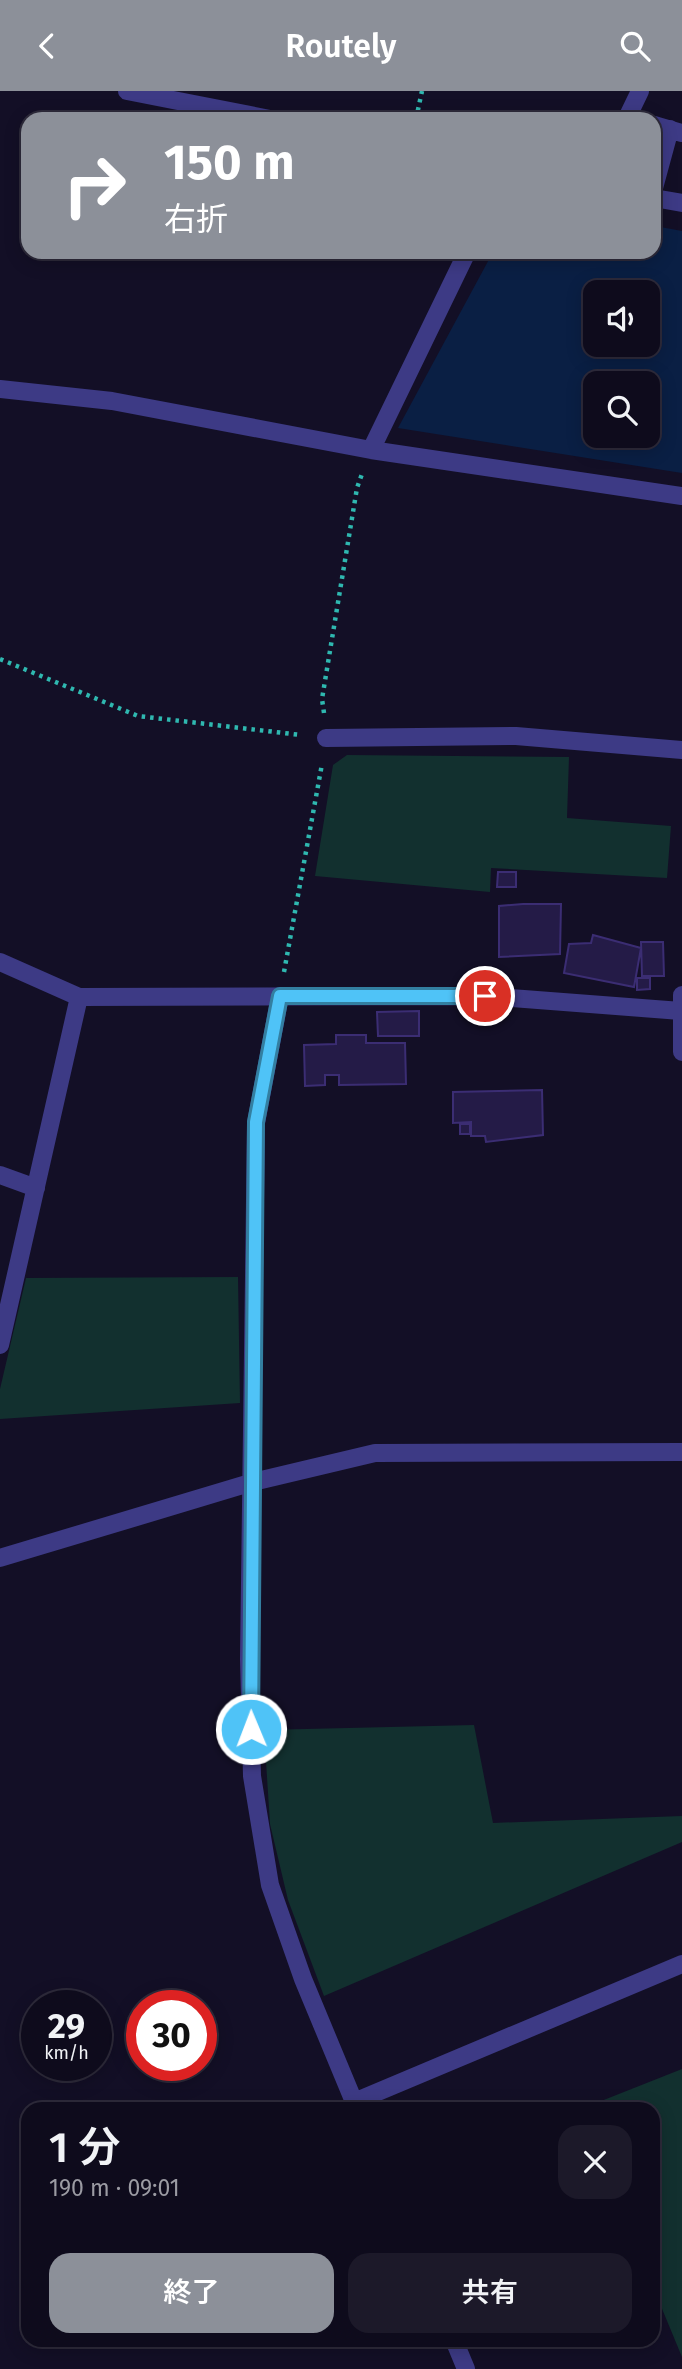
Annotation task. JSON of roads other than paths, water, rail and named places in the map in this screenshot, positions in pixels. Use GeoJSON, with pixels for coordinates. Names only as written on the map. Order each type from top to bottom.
{"type":"FeatureCollection","features":[{"type":"Feature","properties":{"kind":"street"},"geometry":{"type":"LineString","coordinates":[[127,91],[235,112]]}},
{"type":"Feature","properties":{"kind":"street"},"geometry":{"type":"LineString","coordinates":[[630,112],[640,91]]}},
{"type":"Feature","properties":{"kind":"street"},"geometry":{"type":"LineString","coordinates":[[661,160],[669,129]]}},
{"type":"Feature","properties":{"kind":"street"},"geometry":{"type":"LineString","coordinates":[[661,199],[682,203]]}},
{"type":"Feature","properties":{"kind":"street"},"geometry":{"type":"LineString","coordinates":[[371,450],[464,259]]}},
{"type":"Feature","properties":{"kind":"street"},"geometry":{"type":"LineString","coordinates":[[0,389],[112,401],[371,450],[682,496]]}},
{"type":"Feature","properties":{"kind":"street"},"geometry":{"type":"LineString","coordinates":[[326,738],[516,736],[682,750]]}},
{"type":"Feature","properties":{"kind":"street"},"geometry":{"type":"LineString","coordinates":[[0,963],[79,997],[485,996],[682,1003],[682,1052]]}},
{"type":"Feature","properties":{"kind":"street"},"geometry":{"type":"LineString","coordinates":[[280,996],[256,1122],[249,1659],[252,1776],[270,1885],[303,1979],[354,2102]]}},
{"type":"Feature","properties":{"kind":"street"},"geometry":{"type":"LineString","coordinates":[[0,1345],[79,997]]}},
{"type":"Feature","properties":{"kind":"street"},"geometry":{"type":"LineString","coordinates":[[0,1175],[36,1188]]}},
{"type":"Feature","properties":{"kind":"street"},"geometry":{"type":"LineString","coordinates":[[0,1558],[253,1482],[375,1453],[682,1452]]}},
{"type":"Feature","properties":{"kind":"street"},"geometry":{"type":"LineString","coordinates":[[362,2102],[682,1964]]}},
{"type":"Feature","properties":{"kind":"street"},"geometry":{"type":"LineString","coordinates":[[457,2347],[466,2369]]}},
{"type":"Feature","properties":{"kind":"water"},"geometry":{"type":"Polygon","coordinates":[[[661,227],[682,231],[682,473],[398,428],[489,259],[661,259],[661,227]]]}}]}
